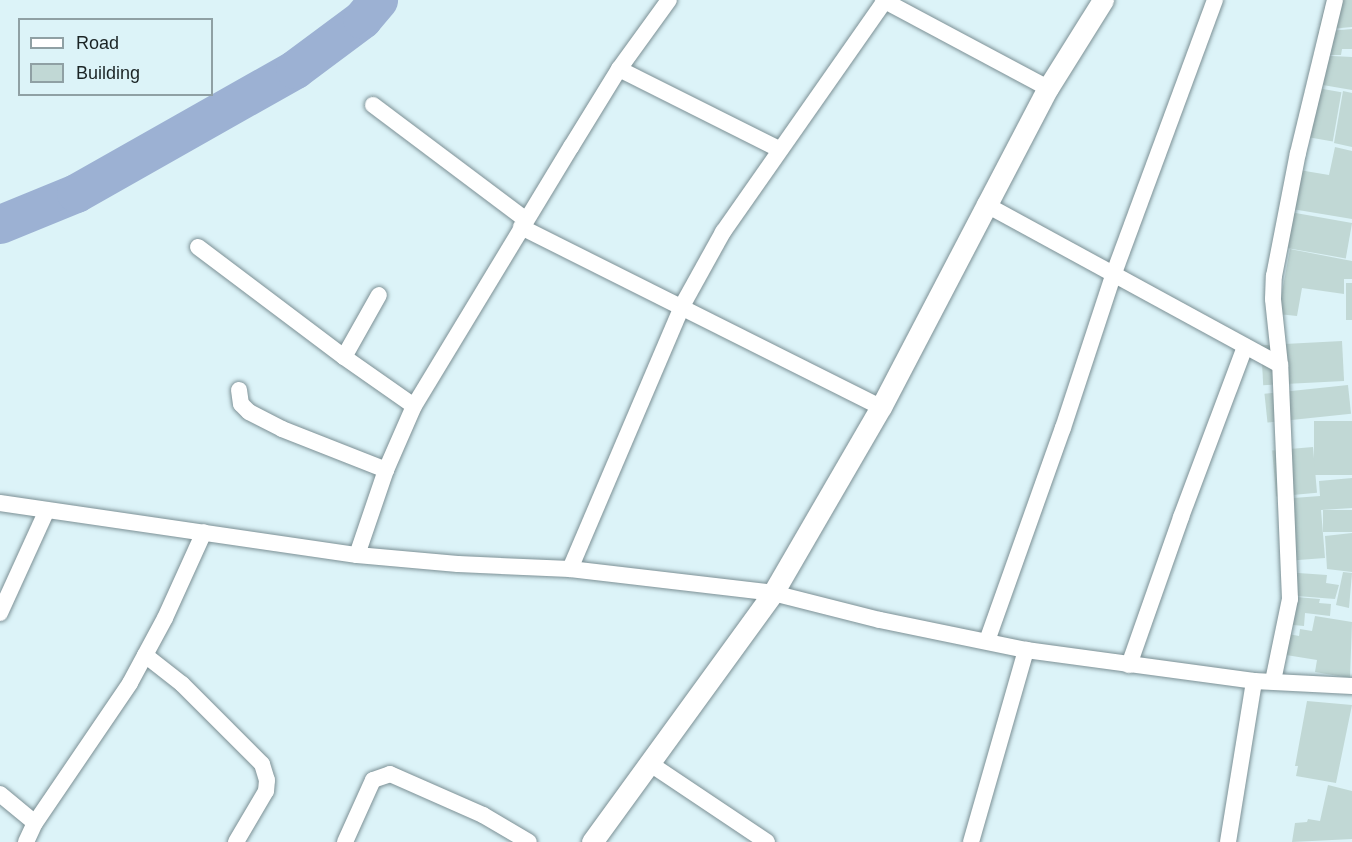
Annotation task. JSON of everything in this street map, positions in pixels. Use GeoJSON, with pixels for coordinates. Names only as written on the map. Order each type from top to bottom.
{"type":"FeatureCollection","features":[{"type":"Feature","properties":{"kind":"street"},"geometry":{"type":"LineString","coordinates":[[357,555],[386,470],[414,406],[619,69],[669,0]]}},
{"type":"Feature","properties":{"kind":"street"},"geometry":{"type":"LineString","coordinates":[[592,842],[773,593],[881,407],[985,204],[1048,88],[1103,0]]}},
{"type":"Feature","properties":{"kind":"street"},"geometry":{"type":"LineString","coordinates":[[987,641],[1063,428],[1114,273],[1215,0]]}},
{"type":"Feature","properties":{"kind":"street"},"geometry":{"type":"LineString","coordinates":[[1273,681],[1290,599],[1281,365],[1273,299],[1276,267],[1300,142],[1335,0]]}},
{"type":"Feature","properties":{"kind":"street"},"geometry":{"type":"LineString","coordinates":[[570,569],[682,306],[723,232],[884,1],[1048,88]]}},
{"type":"Feature","properties":{"kind":"street"},"geometry":{"type":"LineString","coordinates":[[619,69],[779,149]]}},
{"type":"Feature","properties":{"kind":"street"},"geometry":{"type":"LineString","coordinates":[[373,105],[524,223],[881,407]]}},
{"type":"Feature","properties":{"kind":"street"},"geometry":{"type":"LineString","coordinates":[[985,204],[1281,365]]}},
{"type":"Feature","properties":{"kind":"street"},"geometry":{"type":"LineString","coordinates":[[198,247],[344,357],[414,406]]}},
{"type":"Feature","properties":{"kind":"street"},"geometry":{"type":"LineString","coordinates":[[344,357],[380,295]]}},
{"type":"Feature","properties":{"kind":"street"},"geometry":{"type":"LineString","coordinates":[[1129,665],[1180,516],[1245,347]]}},
{"type":"Feature","properties":{"kind":"street"},"geometry":{"type":"LineString","coordinates":[[239,390],[241,404],[249,412],[282,429],[386,470]]}},
{"type":"Feature","properties":{"kind":"street"},"geometry":{"type":"LineString","coordinates":[[0,503],[46,512],[204,532],[357,555],[458,564],[570,569],[773,593],[880,620],[1026,650],[1254,681],[1352,686]]}},
{"type":"Feature","properties":{"kind":"street"},"geometry":{"type":"LineString","coordinates":[[0,613],[46,512]]}},
{"type":"Feature","properties":{"kind":"street"},"geometry":{"type":"LineString","coordinates":[[26,842],[35,823],[130,683],[165,618],[204,532]]}},
{"type":"Feature","properties":{"kind":"street"},"geometry":{"type":"LineString","coordinates":[[971,842],[1026,650]]}},
{"type":"Feature","properties":{"kind":"street"},"geometry":{"type":"LineString","coordinates":[[145,655],[182,684],[262,764],[267,780],[266,791],[236,842]]}},
{"type":"Feature","properties":{"kind":"street"},"geometry":{"type":"LineString","coordinates":[[1228,842],[1254,681]]}},
{"type":"Feature","properties":{"kind":"street"},"geometry":{"type":"LineString","coordinates":[[649,763],[767,842]]}},
{"type":"Feature","properties":{"kind":"street"},"geometry":{"type":"LineString","coordinates":[[345,842],[373,780],[390,774],[483,815],[529,842]]}},
{"type":"Feature","properties":{"kind":"street"},"geometry":{"type":"LineString","coordinates":[[0,794],[35,823]]}},
{"type":"Feature","properties":{"kind":"building"},"geometry":{"type":"Polygon","coordinates":[[[1326,0],[1352,0],[1352,27],[1319,30],[1326,0]]]}},
{"type":"Feature","properties":{"kind":"building"},"geometry":{"type":"Polygon","coordinates":[[[1352,29],[1352,49],[1342,49],[1341,55],[1315,55],[1318,32],[1352,29]]]}},
{"type":"Feature","properties":{"kind":"building"},"geometry":{"type":"Polygon","coordinates":[[[1314,55],[1352,57],[1352,90],[1311,83],[1314,55]]]}},
{"type":"Feature","properties":{"kind":"building"},"geometry":{"type":"Polygon","coordinates":[[[1306,86],[1341,92],[1333,141],[1297,135],[1306,86]]]}},
{"type":"Feature","properties":{"kind":"building"},"geometry":{"type":"Polygon","coordinates":[[[1343,91],[1352,93],[1352,147],[1334,143],[1343,91]]]}},
{"type":"Feature","properties":{"kind":"building"},"geometry":{"type":"Polygon","coordinates":[[[1335,147],[1352,151],[1352,219],[1280,207],[1287,168],[1329,175],[1335,147]]]}},
{"type":"Feature","properties":{"kind":"building"},"geometry":{"type":"Polygon","coordinates":[[[1290,212],[1352,223],[1346,258],[1284,247],[1290,212]]]}},
{"type":"Feature","properties":{"kind":"building"},"geometry":{"type":"Polygon","coordinates":[[[1290,249],[1352,261],[1352,279],[1344,279],[1344,294],[1302,288],[1297,316],[1278,314],[1290,249]]]}},
{"type":"Feature","properties":{"kind":"building"},"geometry":{"type":"Polygon","coordinates":[[[1346,283],[1352,283],[1352,320],[1346,320],[1346,283]]]}},
{"type":"Feature","properties":{"kind":"building"},"geometry":{"type":"Polygon","coordinates":[[[1342,341],[1344,381],[1263,385],[1261,345],[1342,341]]]}},
{"type":"Feature","properties":{"kind":"building"},"geometry":{"type":"Polygon","coordinates":[[[1348,385],[1351,414],[1267,423],[1264,394],[1348,385]]]}},
{"type":"Feature","properties":{"kind":"building"},"geometry":{"type":"Polygon","coordinates":[[[1314,421],[1352,421],[1352,475],[1314,475],[1314,421]]]}},
{"type":"Feature","properties":{"kind":"building"},"geometry":{"type":"Polygon","coordinates":[[[1313,447],[1317,493],[1276,496],[1272,451],[1313,447]]]}},
{"type":"Feature","properties":{"kind":"building"},"geometry":{"type":"Polygon","coordinates":[[[1352,478],[1352,508],[1321,510],[1325,558],[1285,561],[1280,499],[1320,496],[1319,481],[1352,478]]]}},
{"type":"Feature","properties":{"kind":"building"},"geometry":{"type":"Polygon","coordinates":[[[1323,510],[1352,510],[1352,532],[1323,532],[1323,510]]]}},
{"type":"Feature","properties":{"kind":"building"},"geometry":{"type":"Polygon","coordinates":[[[1352,533],[1352,572],[1327,569],[1325,536],[1352,533]]]}},
{"type":"Feature","properties":{"kind":"building"},"geometry":{"type":"Polygon","coordinates":[[[1284,572],[1327,575],[1326,583],[1339,585],[1335,599],[1284,595],[1284,572]]]}},
{"type":"Feature","properties":{"kind":"building"},"geometry":{"type":"Polygon","coordinates":[[[1343,572],[1352,573],[1349,608],[1336,605],[1343,572]]]}},
{"type":"Feature","properties":{"kind":"building"},"geometry":{"type":"Polygon","coordinates":[[[1296,597],[1320,599],[1319,603],[1331,604],[1330,616],[1305,613],[1304,626],[1293,625],[1296,597]]]}},
{"type":"Feature","properties":{"kind":"building"},"geometry":{"type":"Polygon","coordinates":[[[1315,616],[1352,622],[1350,678],[1315,672],[1317,660],[1280,654],[1283,633],[1299,636],[1300,629],[1312,631],[1315,616]]]}},
{"type":"Feature","properties":{"kind":"building"},"geometry":{"type":"Polygon","coordinates":[[[1307,701],[1352,705],[1336,783],[1296,776],[1298,766],[1295,766],[1307,701]]]}},
{"type":"Feature","properties":{"kind":"building"},"geometry":{"type":"Polygon","coordinates":[[[1328,785],[1352,791],[1352,839],[1292,842],[1295,823],[1307,822],[1308,819],[1320,821],[1328,785]]]}},
{"type":"Feature","properties":{"kind":"waterway"},"geometry":{"type":"LineString","coordinates":[[0,224],[76,193],[295,69],[362,19],[378,0]]}}]}
